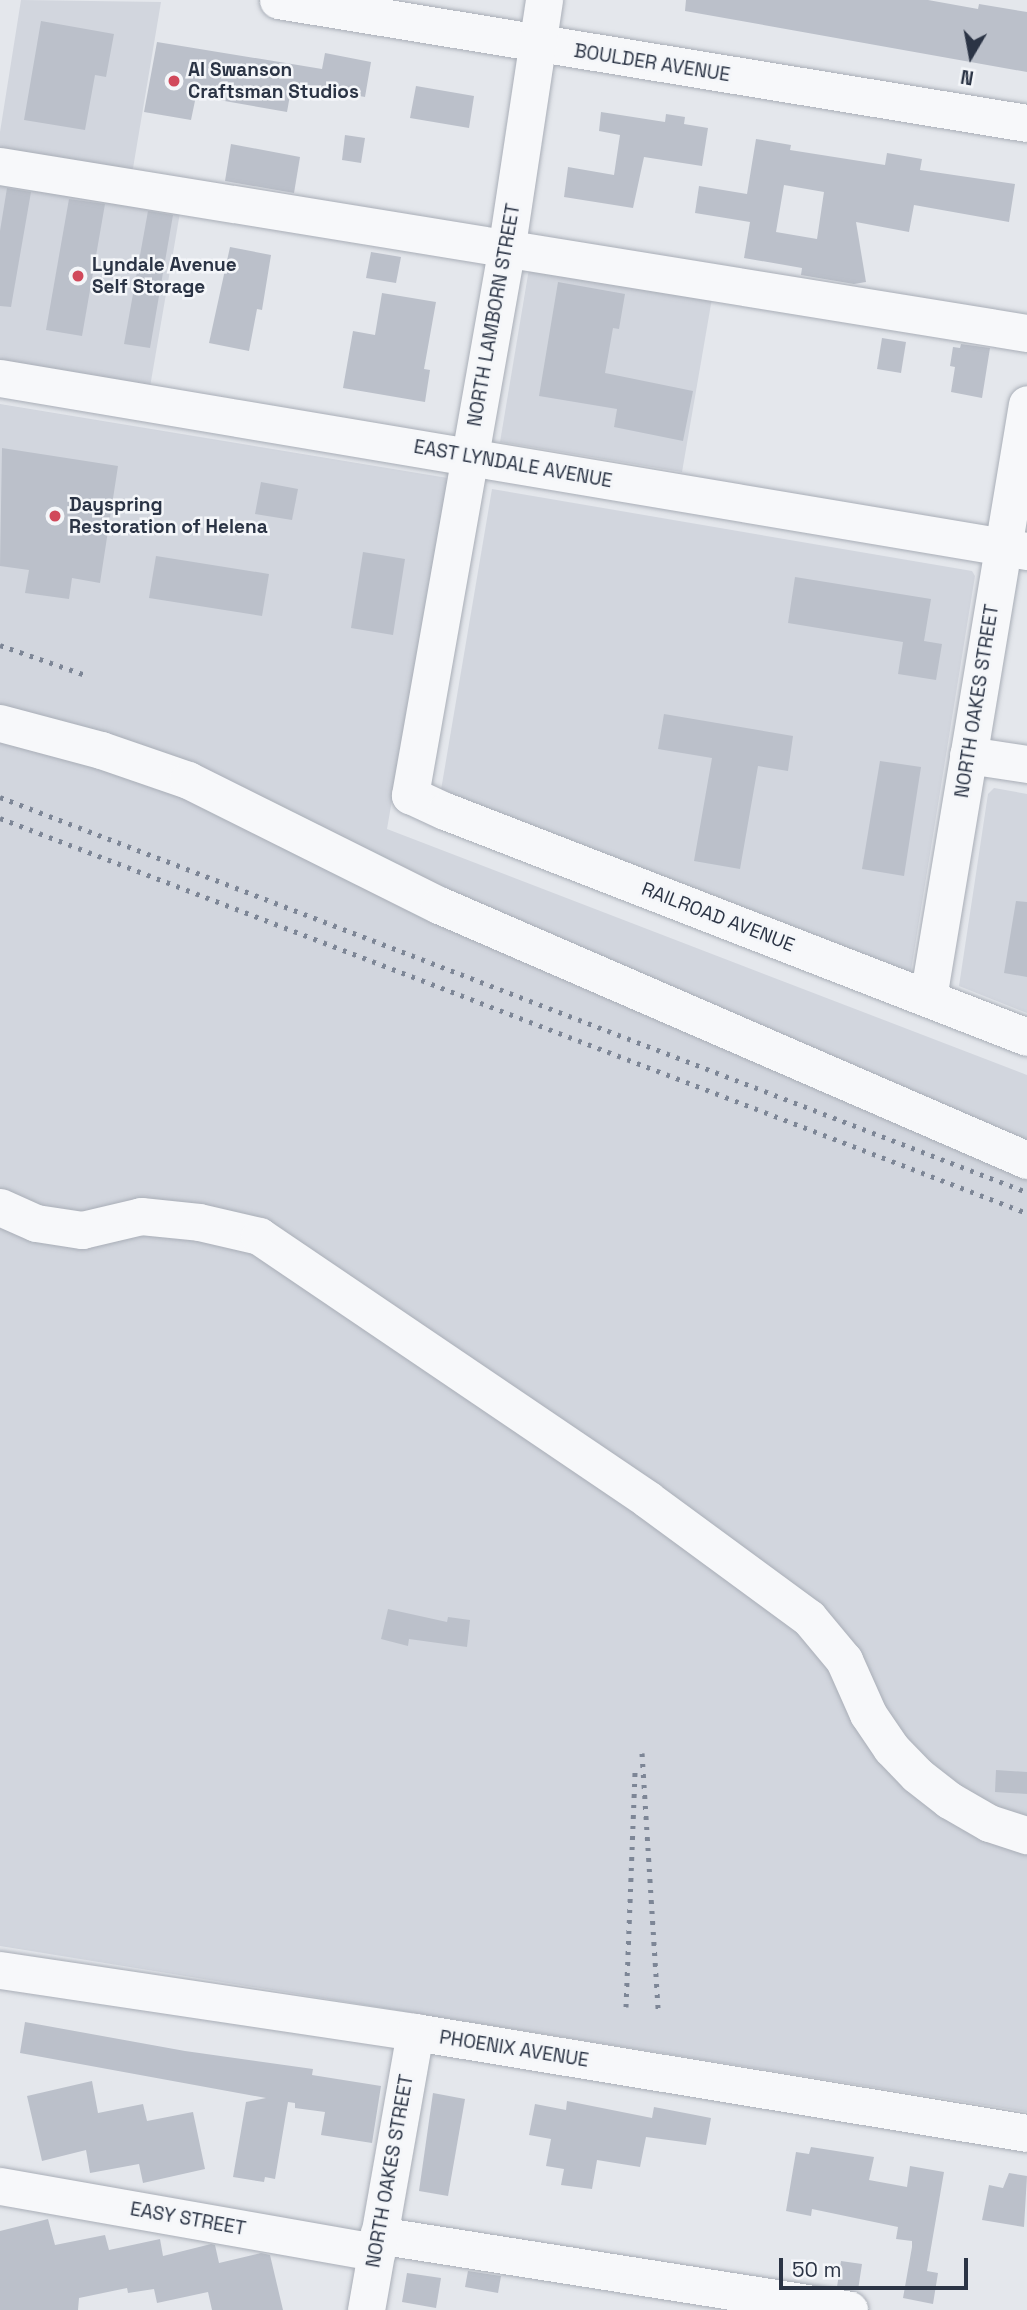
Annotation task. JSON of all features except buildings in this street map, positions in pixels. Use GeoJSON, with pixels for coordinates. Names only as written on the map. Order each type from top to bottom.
{"type":"FeatureCollection","features":[{"type":"Feature","properties":{"kind":"street","name":"BOULDER AVENUE"},"geometry":{"type":"LineString","coordinates":[[278,0],[1027,123]]}},
{"type":"Feature","properties":{"kind":"street","name":"NORTH LAMBORN STREET"},"geometry":{"type":"LineString","coordinates":[[410,795],[507,247],[544,0]]}},
{"type":"Feature","properties":{"kind":"street"},"geometry":{"type":"LineString","coordinates":[[0,166],[1027,333]]}},
{"type":"Feature","properties":{"kind":"street","name":"EAST LYNDALE AVENUE"},"geometry":{"type":"LineString","coordinates":[[0,378],[1015,549]]}},
{"type":"Feature","properties":{"kind":"street","name":"NORTH OAKES STREET"},"geometry":{"type":"LineString","coordinates":[[928,998],[968,755],[1015,549],[1027,404]]}},
{"type":"Feature","properties":{"kind":"street"},"geometry":{"type":"LineString","coordinates":[[0,723],[101,750],[188,780],[439,905],[1027,1160]]}},
{"type":"Feature","properties":{"kind":"street"},"geometry":{"type":"LineString","coordinates":[[968,755],[1027,764]]}},
{"type":"Feature","properties":{"kind":"street","name":"RAILROAD AVENUE"},"geometry":{"type":"LineString","coordinates":[[410,795],[445,811],[1027,1037]]}},
{"type":"Feature","properties":{"kind":"street"},"geometry":{"type":"LineString","coordinates":[[0,1207],[36,1223],[82,1230],[141,1216],[199,1222],[259,1236],[647,1499],[809,1618],[844,1660],[868,1714],[891,1748],[917,1775],[948,1800],[989,1823],[1027,1835]]}},
{"type":"Feature","properties":{"kind":"street","name":"PHOENIX AVENUE"},"geometry":{"type":"LineString","coordinates":[[0,1970],[415,2032],[1027,2133]]}},
{"type":"Feature","properties":{"kind":"street","name":"NORTH OAKES STREET"},"geometry":{"type":"LineString","coordinates":[[366,2310],[415,2032]]}},
{"type":"Feature","properties":{"kind":"street","name":"EASY STREET"},"geometry":{"type":"LineString","coordinates":[[0,2186],[849,2310]]}},
{"type":"Feature","properties":{"kind":"shaded area"},"geometry":{"type":"Polygon","coordinates":[[[21,0],[161,2],[130,186],[183,195],[150,387],[0,362],[0,132],[21,0]]]}},
{"type":"Feature","properties":{"kind":"shaded area"},"geometry":{"type":"Polygon","coordinates":[[[532,251],[715,281],[682,472],[500,442],[532,251]]]}},
{"type":"Feature","properties":{"kind":"shaded area"},"geometry":{"type":"Polygon","coordinates":[[[0,404],[448,478],[387,829],[1027,1075],[1027,2112],[0,1946],[0,404]]]}},
{"type":"Feature","properties":{"kind":"shaded area"},"geometry":{"type":"Polygon","coordinates":[[[492,489],[972,571],[975,576],[910,977],[440,796],[492,489]]]}},
{"type":"Feature","properties":{"kind":"shaded area"},"geometry":{"type":"Polygon","coordinates":[[[994,788],[1027,794],[1027,1013],[959,986],[988,794],[994,788]]]}},
{"type":"Feature","properties":{"kind":"railway"},"geometry":{"type":"LineString","coordinates":[[0,645],[83,674]]}},
{"type":"Feature","properties":{"kind":"railway"},"geometry":{"type":"LineString","coordinates":[[0,797],[1027,1192]]}},
{"type":"Feature","properties":{"kind":"railway"},"geometry":{"type":"LineString","coordinates":[[0,818],[1027,1213]]}},
{"type":"Feature","properties":{"kind":"railway"},"geometry":{"type":"LineString","coordinates":[[642,1753],[658,2009]]}},
{"type":"Feature","properties":{"kind":"railway"},"geometry":{"type":"LineString","coordinates":[[626,2007],[635,1768]]}},
{"type":"Feature","properties":{"kind":"place","name":"Al Swanson Craftsman Studios"},"geometry":{"type":"Point","coordinates":[174,81]}},
{"type":"Feature","properties":{"kind":"place","name":"Lyndale Avenue Self Storage"},"geometry":{"type":"Point","coordinates":[78,276]}},
{"type":"Feature","properties":{"kind":"place","name":"Dayspring Restoration of Helena"},"geometry":{"type":"Point","coordinates":[55,516]}}]}
